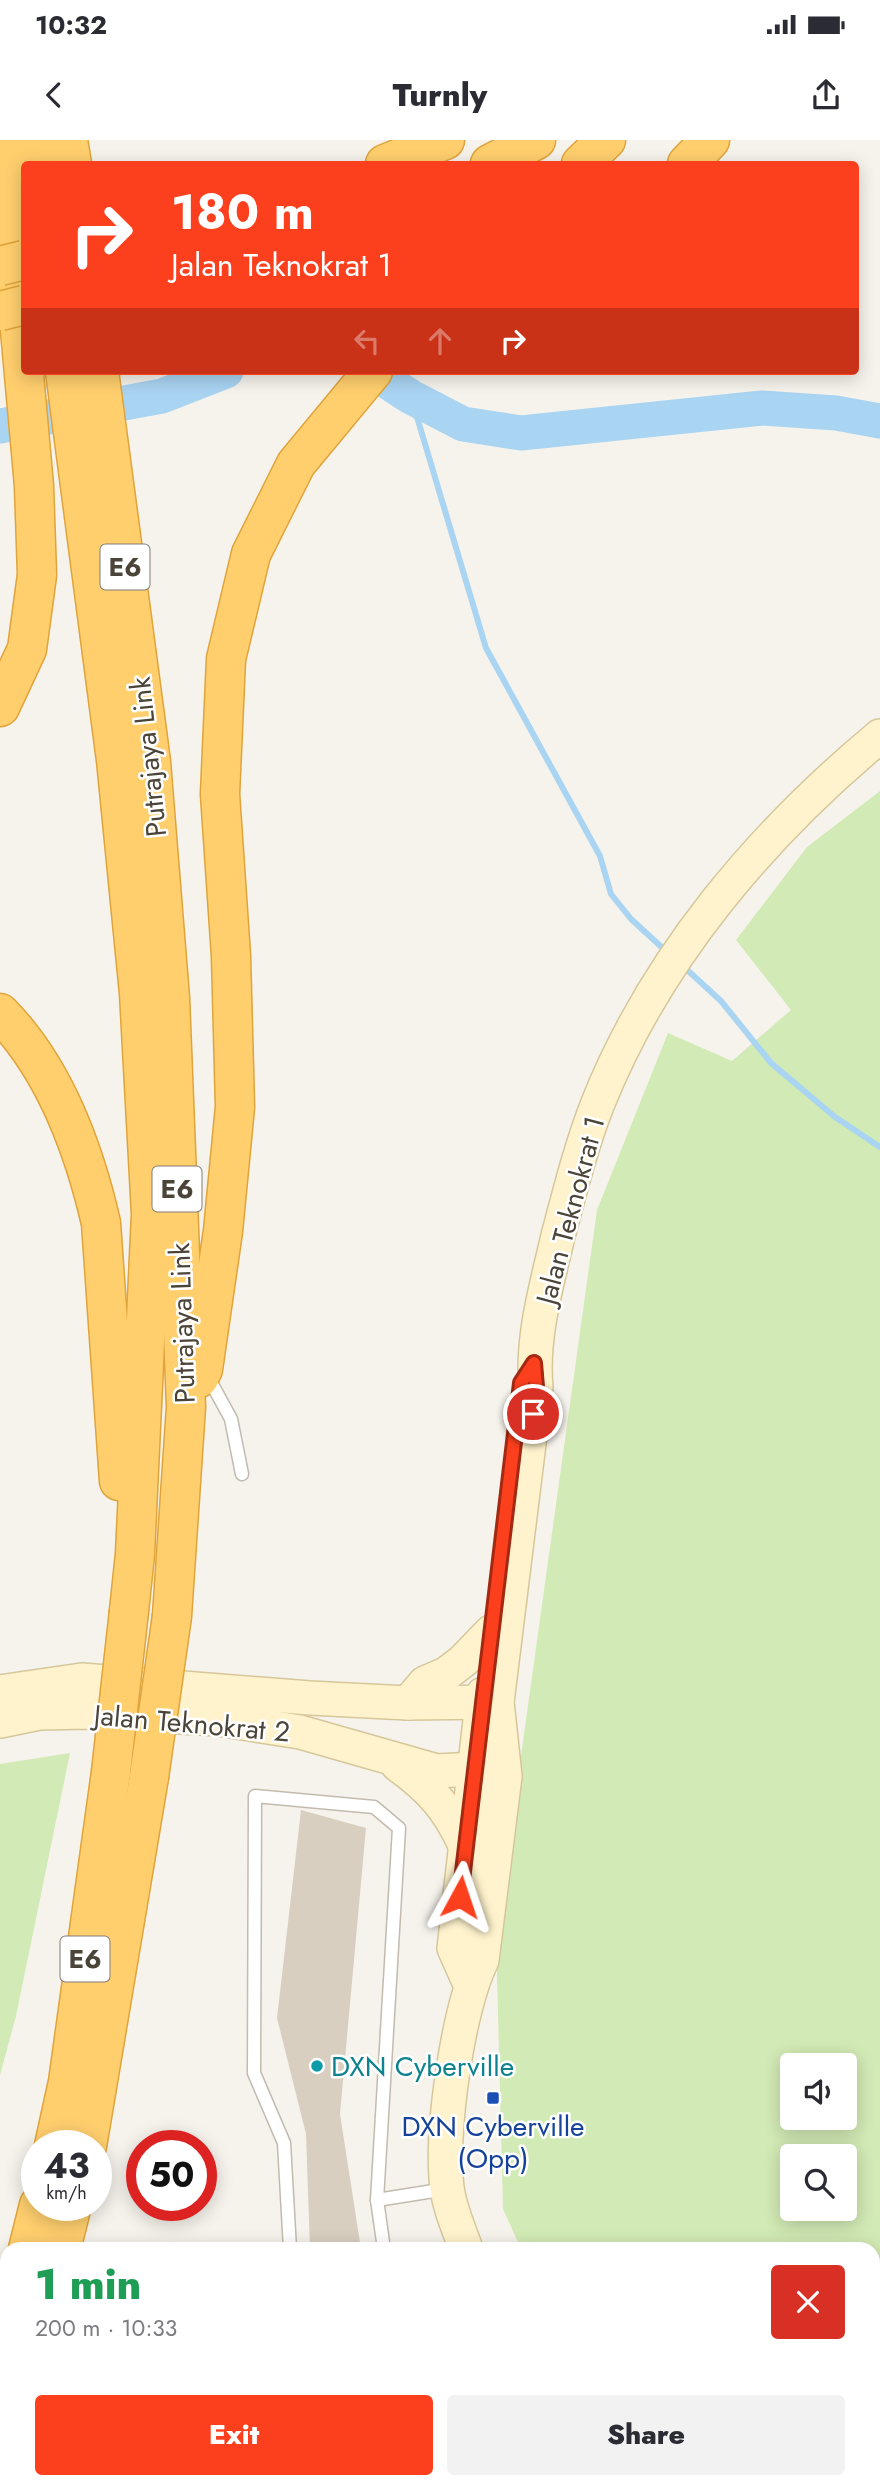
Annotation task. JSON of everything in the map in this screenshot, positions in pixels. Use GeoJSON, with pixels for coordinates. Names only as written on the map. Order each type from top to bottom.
{"type":"FeatureCollection","features":[{"type":"Feature","properties":{"kind":"highway"},"geometry":{"type":"LineString","coordinates":[[3,140],[21,348]]}},
{"type":"Feature","properties":{"kind":"highway"},"geometry":{"type":"LineString","coordinates":[[30,140],[34,161]]}},
{"type":"Feature","properties":{"kind":"highway"},"geometry":{"type":"LineString","coordinates":[[68,140],[72,161]]}},
{"type":"Feature","properties":{"kind":"highway"},"geometry":{"type":"LineString","coordinates":[[383,140],[384,161]]}},
{"type":"Feature","properties":{"kind":"highway"},"geometry":{"type":"LineString","coordinates":[[496,161],[536,140]]}},
{"type":"Feature","properties":{"kind":"highway"},"geometry":{"type":"LineString","coordinates":[[584,161],[606,140]]}},
{"type":"Feature","properties":{"kind":"highway"},"geometry":{"type":"LineString","coordinates":[[690,161],[710,140]]}},
{"type":"Feature","properties":{"kind":"highway"},"geometry":{"type":"LineString","coordinates":[[392,161],[442,142]]}},
{"type":"Feature","properties":{"kind":"highway"},"geometry":{"type":"LineString","coordinates":[[0,266],[21,261]]}},
{"type":"Feature","properties":{"kind":"highway"},"geometry":{"type":"LineString","coordinates":[[0,311],[21,306]]}},
{"type":"Feature","properties":{"kind":"highway"},"geometry":{"type":"LineString","coordinates":[[0,707],[27,649],[37,575],[23,375]]}},
{"type":"Feature","properties":{"kind":"highway","name":"Putrajaya Link"},"geometry":{"type":"LineString","coordinates":[[66,375],[134,761],[170,998],[186,1407],[172,1616],[149,1777],[90,2130]]}},
{"type":"Feature","properties":{"kind":"highway","name":"Putrajaya Link"},"geometry":{"type":"LineString","coordinates":[[58,2130],[68,2082],[111,1772],[135,1554],[151,1214],[139,993],[134,761],[99,375]]}},
{"type":"Feature","properties":{"kind":"highway"},"geometry":{"type":"LineString","coordinates":[[186,1407],[204,1369],[223,1231],[235,1107],[231,956],[220,794],[226,659],[251,554],[296,464],[370,375]]}},
{"type":"Feature","properties":{"kind":"highway"},"geometry":{"type":"LineString","coordinates":[[0,1013],[19,1033],[54,1094],[83,1157],[102,1223],[122,1521],[135,1554]]}},
{"type":"Feature","properties":{"kind":"highway"},"geometry":{"type":"LineString","coordinates":[[30,2242],[35,2221]]}},
{"type":"Feature","properties":{"kind":"highway"},"geometry":{"type":"LineString","coordinates":[[63,2242],[68,2221]]}},
{"type":"Feature","properties":{"kind":"main road","name":"Jalan Teknokrat 1"},"geometry":{"type":"LineString","coordinates":[[490,1702],[536,1387],[534,1363],[551,1264],[571,1185],[598,1103],[648,1003],[712,906],[763,846],[819,787],[880,736]]}},
{"type":"Feature","properties":{"kind":"main road","name":"Jalan Teknokrat 1"},"geometry":{"type":"LineString","coordinates":[[464,2242],[447,2189],[445,2138],[470,1984],[482,1960],[491,1632],[521,1383],[534,1363]]}},
{"type":"Feature","properties":{"kind":"main road"},"geometry":{"type":"LineString","coordinates":[[437,1771],[452,1757],[461,1731],[447,1710],[421,1703],[425,1683],[446,1674],[463,1661],[491,1632]]}},
{"type":"Feature","properties":{"kind":"main road","name":"Jalan Teknokrat 2"},"geometry":{"type":"LineString","coordinates":[[0,1692],[82,1680],[421,1703],[490,1702]]}},
{"type":"Feature","properties":{"kind":"main road","name":"Jalan Teknokrat 2"},"geometry":{"type":"LineString","coordinates":[[0,1721],[51,1712],[218,1719],[300,1732],[437,1771],[489,1773]]}},
{"type":"Feature","properties":{"kind":"main road"},"geometry":{"type":"LineString","coordinates":[[384,1755],[438,1800],[452,1816],[464,1845]]}},
{"type":"Feature","properties":{"kind":"main road","name":"Jalan Teknokrat 1"},"geometry":{"type":"LineString","coordinates":[[470,1984],[454,1948],[464,1845],[489,1773]]}},
{"type":"Feature","properties":{"kind":"lane"},"geometry":{"type":"LineString","coordinates":[[204,1369],[231,1419],[242,1474]]}},
{"type":"Feature","properties":{"kind":"lane"},"geometry":{"type":"LineString","coordinates":[[290,2242],[284,2143],[254,2073],[255,1796],[374,1807],[399,1828],[377,2200],[383,2242]]}},
{"type":"Feature","properties":{"kind":"lane"},"geometry":{"type":"LineString","coordinates":[[377,2200],[447,2189]]}},
{"type":"Feature","properties":{"kind":"green space"},"geometry":{"type":"Polygon","coordinates":[[[880,791],[880,2242],[518,2242],[503,2209],[496,1935],[597,1210],[668,1033],[732,1061],[791,1010],[736,940],[807,847],[880,791]]]}},
{"type":"Feature","properties":{"kind":"green space"},"geometry":{"type":"Polygon","coordinates":[[[70,1753],[16,2016],[0,2075],[0,1764],[70,1753]]]}},
{"type":"Feature","properties":{"kind":"building","name":"DXN Cyberville"},"geometry":{"type":"Polygon","coordinates":[[[301,1810],[366,1828],[340,2114],[360,2242],[310,2242],[306,2134],[277,2018],[301,1810]]]}},
{"type":"Feature","properties":{"kind":"waterway"},"geometry":{"type":"LineString","coordinates":[[0,426],[162,396],[216,375]]}},
{"type":"Feature","properties":{"kind":"waterway"},"geometry":{"type":"LineString","coordinates":[[377,375],[411,397],[463,424],[521,433],[762,408],[836,413],[880,421]]}},
{"type":"Feature","properties":{"kind":"waterway"},"geometry":{"type":"LineString","coordinates":[[411,397],[486,648],[600,856],[611,894],[631,919],[668,953]]}},
{"type":"Feature","properties":{"kind":"waterway"},"geometry":{"type":"LineString","coordinates":[[684,967],[721,1001],[771,1063],[835,1117],[880,1147]]}},
{"type":"Feature","properties":{"kind":"place","name":"DXN Cyberville"},"geometry":{"type":"Point","coordinates":[317,2066]}},
{"type":"Feature","properties":{"kind":"place","name":"DXN Cyberville (Opp)"},"geometry":{"type":"Point","coordinates":[493,2098]}},
{"type":"Feature","properties":{"kind":"route"},"geometry":{"type":"LineString","coordinates":[[460,1897],[464,1845],[521,1383],[534,1363],[536,1387],[533,1414]]}}]}
